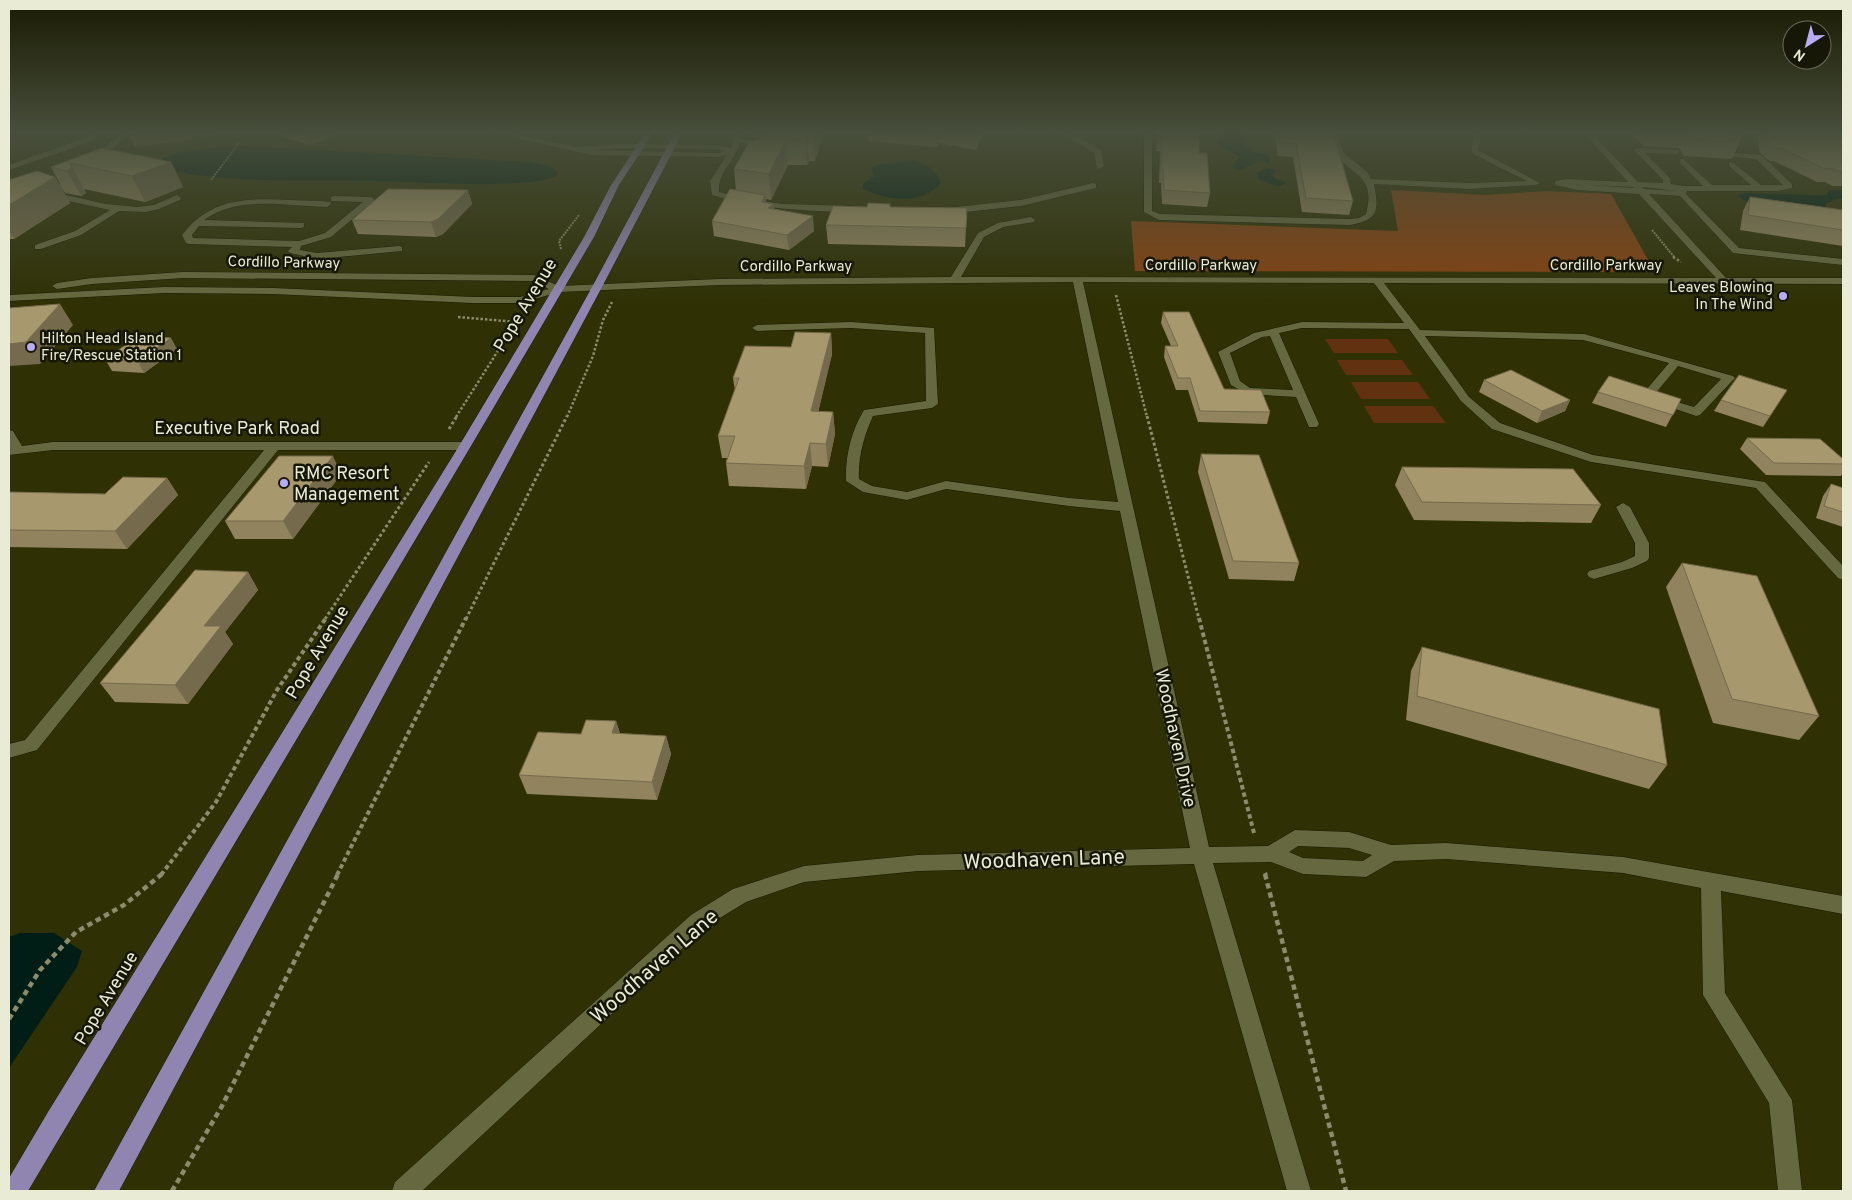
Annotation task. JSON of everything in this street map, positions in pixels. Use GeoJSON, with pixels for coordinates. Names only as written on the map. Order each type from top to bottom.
{"type":"FeatureCollection","features":[{"type":"Feature","properties":{"kind":"main road","name":"Pope Avenue"},"geometry":{"type":"LineString","coordinates":[[15,1191],[66,1103],[465,446],[589,237],[614,188]]}},
{"type":"Feature","properties":{"kind":"main road"},"geometry":{"type":"LineString","coordinates":[[106,1191],[649,188]]}},
{"type":"Feature","properties":{"kind":"street"},"geometry":{"type":"LineString","coordinates":[[61,188],[57,195],[67,199],[129,211],[162,206],[177,198]]}},
{"type":"Feature","properties":{"kind":"street"},"geometry":{"type":"LineString","coordinates":[[715,188],[715,193],[732,199],[809,209],[858,210]]}},
{"type":"Feature","properties":{"kind":"street"},"geometry":{"type":"LineString","coordinates":[[937,211],[956,211],[1021,203],[1085,188]]}},
{"type":"Feature","properties":{"kind":"street"},"geometry":{"type":"LineString","coordinates":[[1148,188],[1148,212],[1159,217],[1356,221],[1370,215],[1373,204],[1370,188]]}},
{"type":"Feature","properties":{"kind":"street"},"geometry":{"type":"LineString","coordinates":[[1638,188],[1723,280]]}},
{"type":"Feature","properties":{"kind":"street"},"geometry":{"type":"LineString","coordinates":[[1648,188],[1682,191],[1720,188]]}},
{"type":"Feature","properties":{"kind":"street"},"geometry":{"type":"LineString","coordinates":[[1673,188],[1682,191],[1736,251],[1843,262]]}},
{"type":"Feature","properties":{"kind":"street"},"geometry":{"type":"LineString","coordinates":[[370,200],[328,235],[300,244],[189,241],[187,235],[198,223],[202,218],[220,209],[243,202],[370,200]]}},
{"type":"Feature","properties":{"kind":"street"},"geometry":{"type":"LineString","coordinates":[[38,247],[78,233],[117,209]]}},
{"type":"Feature","properties":{"kind":"street"},"geometry":{"type":"LineString","coordinates":[[954,280],[981,235],[1001,225],[1031,220]]}},
{"type":"Feature","properties":{"kind":"street"},"geometry":{"type":"LineString","coordinates":[[198,223],[301,225]]}},
{"type":"Feature","properties":{"kind":"street"},"geometry":{"type":"LineString","coordinates":[[300,244],[293,251],[317,256],[399,249]]}},
{"type":"Feature","properties":{"kind":"street","name":"Cordillo Parkway"},"geometry":{"type":"LineString","coordinates":[[9,297],[61,285],[92,281],[183,276],[534,278],[558,289]]}},
{"type":"Feature","properties":{"kind":"street","name":"Cordillo Parkway"},"geometry":{"type":"LineString","coordinates":[[9,297],[164,290],[273,291],[474,300],[521,300],[558,289],[719,282],[954,280],[1843,281]]}},
{"type":"Feature","properties":{"kind":"street","name":"Woodhaven Drive"},"geometry":{"type":"LineString","coordinates":[[1078,280],[1201,855],[1299,1191]]}},
{"type":"Feature","properties":{"kind":"street"},"geometry":{"type":"LineString","coordinates":[[1377,280],[1416,330],[1465,399],[1496,426],[1591,458],[1760,485],[1843,575]]}},
{"type":"Feature","properties":{"kind":"street"},"geometry":{"type":"LineString","coordinates":[[1300,394],[1247,391],[1235,383],[1224,352],[1258,334],[1302,325],[1563,334],[1584,337],[1676,362],[1729,378],[1696,412],[1647,396],[1676,362]]}},
{"type":"Feature","properties":{"kind":"street"},"geometry":{"type":"LineString","coordinates":[[757,328],[851,326],[930,330],[932,404],[868,413],[860,431],[851,470],[853,481],[868,488],[907,496],[946,485],[1069,502],[1126,506]]}},
{"type":"Feature","properties":{"kind":"street"},"geometry":{"type":"LineString","coordinates":[[1273,331],[1313,424]]}},
{"type":"Feature","properties":{"kind":"street"},"geometry":{"type":"LineString","coordinates":[[9,434],[13,450]]}},
{"type":"Feature","properties":{"kind":"street"},"geometry":{"type":"LineString","coordinates":[[9,751],[31,745],[275,445]]}},
{"type":"Feature","properties":{"kind":"street","name":"Executive Park Road"},"geometry":{"type":"LineString","coordinates":[[13,450],[54,446],[465,446]]}},
{"type":"Feature","properties":{"kind":"street"},"geometry":{"type":"LineString","coordinates":[[1594,574],[1642,558],[1642,543],[1623,507]]}},
{"type":"Feature","properties":{"kind":"street"},"geometry":{"type":"LineString","coordinates":[[1265,854],[1295,838],[1349,840],[1392,852],[1446,851],[1623,865],[1843,905]]}},
{"type":"Feature","properties":{"kind":"street"},"geometry":{"type":"LineString","coordinates":[[1265,854],[1304,866],[1366,869],[1392,852]]}},
{"type":"Feature","properties":{"kind":"street","name":"Woodhaven Lane"},"geometry":{"type":"LineString","coordinates":[[404,1191],[698,921],[740,894],[804,874],[918,863],[1265,854]]}},
{"type":"Feature","properties":{"kind":"street"},"geometry":{"type":"LineString","coordinates":[[1711,881],[1714,995],[1780,1100],[1790,1191]]}},
{"type":"Feature","properties":{"kind":"path"},"geometry":{"type":"LineString","coordinates":[[172,1191],[222,1106],[571,408],[593,356],[603,320],[619,286]]}},
{"type":"Feature","properties":{"kind":"path"},"geometry":{"type":"LineString","coordinates":[[1115,289],[1265,854],[1346,1191]]}},
{"type":"Feature","properties":{"kind":"path"},"geometry":{"type":"LineString","coordinates":[[9,1019],[40,970],[76,932],[124,905],[160,878],[216,802],[277,690],[401,506],[511,329],[538,295]]}},
{"type":"Feature","properties":{"kind":"shaded area"},"geometry":{"type":"Polygon","coordinates":[[[935,188],[924,195],[904,199],[883,196],[863,189],[935,188]]]}},
{"type":"Feature","properties":{"kind":"shaded area"},"geometry":{"type":"Polygon","coordinates":[[[1391,190],[1484,195],[1548,191],[1611,194],[1655,272],[1135,271],[1131,221],[1398,231],[1391,190]]]}},
{"type":"Feature","properties":{"kind":"shaded area"},"geometry":{"type":"Polygon","coordinates":[[[1829,190],[1843,190],[1843,199],[1836,199],[1826,204],[1826,210],[1750,204],[1738,196],[1745,193],[1827,195],[1829,190]]]}},
{"type":"Feature","properties":{"kind":"shaded area"},"geometry":{"type":"Polygon","coordinates":[[[1325,339],[1388,339],[1398,353],[1334,353],[1325,339]]]}},
{"type":"Feature","properties":{"kind":"shaded area"},"geometry":{"type":"Polygon","coordinates":[[[1337,360],[1402,360],[1413,375],[1346,375],[1337,360]]]}},
{"type":"Feature","properties":{"kind":"shaded area"},"geometry":{"type":"Polygon","coordinates":[[[1351,382],[1418,382],[1430,399],[1361,399],[1351,382]]]}},
{"type":"Feature","properties":{"kind":"shaded area"},"geometry":{"type":"Polygon","coordinates":[[[1364,406],[1433,406],[1446,423],[1374,423],[1364,406]]]}},
{"type":"Feature","properties":{"kind":"shaded area"},"geometry":{"type":"Polygon","coordinates":[[[20,933],[54,933],[82,951],[77,967],[9,1068],[9,937],[20,933]]]}},
{"type":"Feature","properties":{"kind":"building"},"geometry":{"type":"Polygon","coordinates":[[[9,188],[37,188],[9,205],[9,188]]]}},
{"type":"Feature","properties":{"kind":"building"},"geometry":{"type":"Polygon","coordinates":[[[1164,188],[1210,188],[1210,193],[1164,190],[1164,188]]]}},
{"type":"Feature","properties":{"kind":"building"},"geometry":{"type":"Polygon","coordinates":[[[1304,188],[1349,188],[1353,201],[1306,198],[1304,188]]]}},
{"type":"Feature","properties":{"kind":"building"},"geometry":{"type":"Polygon","coordinates":[[[388,189],[468,190],[438,219],[431,222],[352,220],[388,189]]]}},
{"type":"Feature","properties":{"kind":"building"},"geometry":{"type":"Polygon","coordinates":[[[730,189],[765,195],[762,202],[774,204],[768,208],[813,216],[787,235],[712,221],[730,189]]]}},
{"type":"Feature","properties":{"kind":"building"},"geometry":{"type":"Polygon","coordinates":[[[1750,197],[1843,210],[1843,230],[1748,215],[1750,197]]]}},
{"type":"Feature","properties":{"kind":"building"},"geometry":{"type":"Polygon","coordinates":[[[868,203],[890,204],[890,207],[967,208],[966,228],[826,225],[833,206],[867,207],[868,203]]]}},
{"type":"Feature","properties":{"kind":"building"},"geometry":{"type":"Polygon","coordinates":[[[60,304],[26,342],[9,344],[9,308],[60,304]]]}},
{"type":"Feature","properties":{"kind":"building"},"geometry":{"type":"Polygon","coordinates":[[[1163,312],[1189,312],[1224,389],[1261,390],[1270,412],[1200,411],[1190,378],[1178,378],[1165,346],[1178,346],[1163,312]]]}},
{"type":"Feature","properties":{"kind":"building"},"geometry":{"type":"Polygon","coordinates":[[[795,332],[831,333],[811,411],[833,412],[826,444],[810,443],[804,466],[726,463],[735,436],[718,436],[739,378],[733,378],[745,346],[791,347],[795,332]]]}},
{"type":"Feature","properties":{"kind":"building"},"geometry":{"type":"Polygon","coordinates":[[[139,336],[171,338],[138,362],[105,359],[139,336]]]}},
{"type":"Feature","properties":{"kind":"building"},"geometry":{"type":"Polygon","coordinates":[[[1511,370],[1570,400],[1542,411],[1484,380],[1511,370]]]}},
{"type":"Feature","properties":{"kind":"building"},"geometry":{"type":"Polygon","coordinates":[[[1739,375],[1787,390],[1770,416],[1721,400],[1739,375]]]}},
{"type":"Feature","properties":{"kind":"building"},"geometry":{"type":"Polygon","coordinates":[[[1609,376],[1681,399],[1673,415],[1598,392],[1609,376]]]}},
{"type":"Feature","properties":{"kind":"building"},"geometry":{"type":"Polygon","coordinates":[[[1747,438],[1820,439],[1843,459],[1843,464],[1774,463],[1747,438]]]}},
{"type":"Feature","properties":{"kind":"building"},"geometry":{"type":"Polygon","coordinates":[[[1201,454],[1259,455],[1299,563],[1233,561],[1201,454]]]}},
{"type":"Feature","properties":{"kind":"building"},"geometry":{"type":"Polygon","coordinates":[[[279,456],[333,456],[283,521],[225,521],[279,456]]]}},
{"type":"Feature","properties":{"kind":"building"},"geometry":{"type":"Polygon","coordinates":[[[1402,467],[1573,469],[1601,505],[1422,502],[1402,467]]]}},
{"type":"Feature","properties":{"kind":"building"},"geometry":{"type":"Polygon","coordinates":[[[123,477],[167,478],[115,531],[9,530],[9,492],[105,494],[123,477]]]}},
{"type":"Feature","properties":{"kind":"building"},"geometry":{"type":"Polygon","coordinates":[[[1831,484],[1843,488],[1843,512],[1824,506],[1831,484]]]}},
{"type":"Feature","properties":{"kind":"building"},"geometry":{"type":"Polygon","coordinates":[[[1682,563],[1757,576],[1819,716],[1732,699],[1682,563]]]}},
{"type":"Feature","properties":{"kind":"building"},"geometry":{"type":"Polygon","coordinates":[[[195,570],[248,572],[204,626],[221,626],[175,685],[100,683],[195,570]]]}},
{"type":"Feature","properties":{"kind":"building"},"geometry":{"type":"Polygon","coordinates":[[[1422,647],[1659,709],[1667,765],[1417,696],[1422,647]]]}},
{"type":"Feature","properties":{"kind":"building"},"geometry":{"type":"Polygon","coordinates":[[[586,720],[616,721],[612,733],[666,736],[652,782],[519,775],[538,732],[581,734],[586,720]]]}},
{"type":"Feature","properties":{"kind":"place","name":"Leaves Blowing In The Wind"},"geometry":{"type":"Point","coordinates":[1783,296]}},
{"type":"Feature","properties":{"kind":"place","name":"Hilton Head Island Fire/Rescue Station 1"},"geometry":{"type":"Point","coordinates":[31,347]}},
{"type":"Feature","properties":{"kind":"place","name":"RMC Resort Management"},"geometry":{"type":"Point","coordinates":[284,483]}}]}
